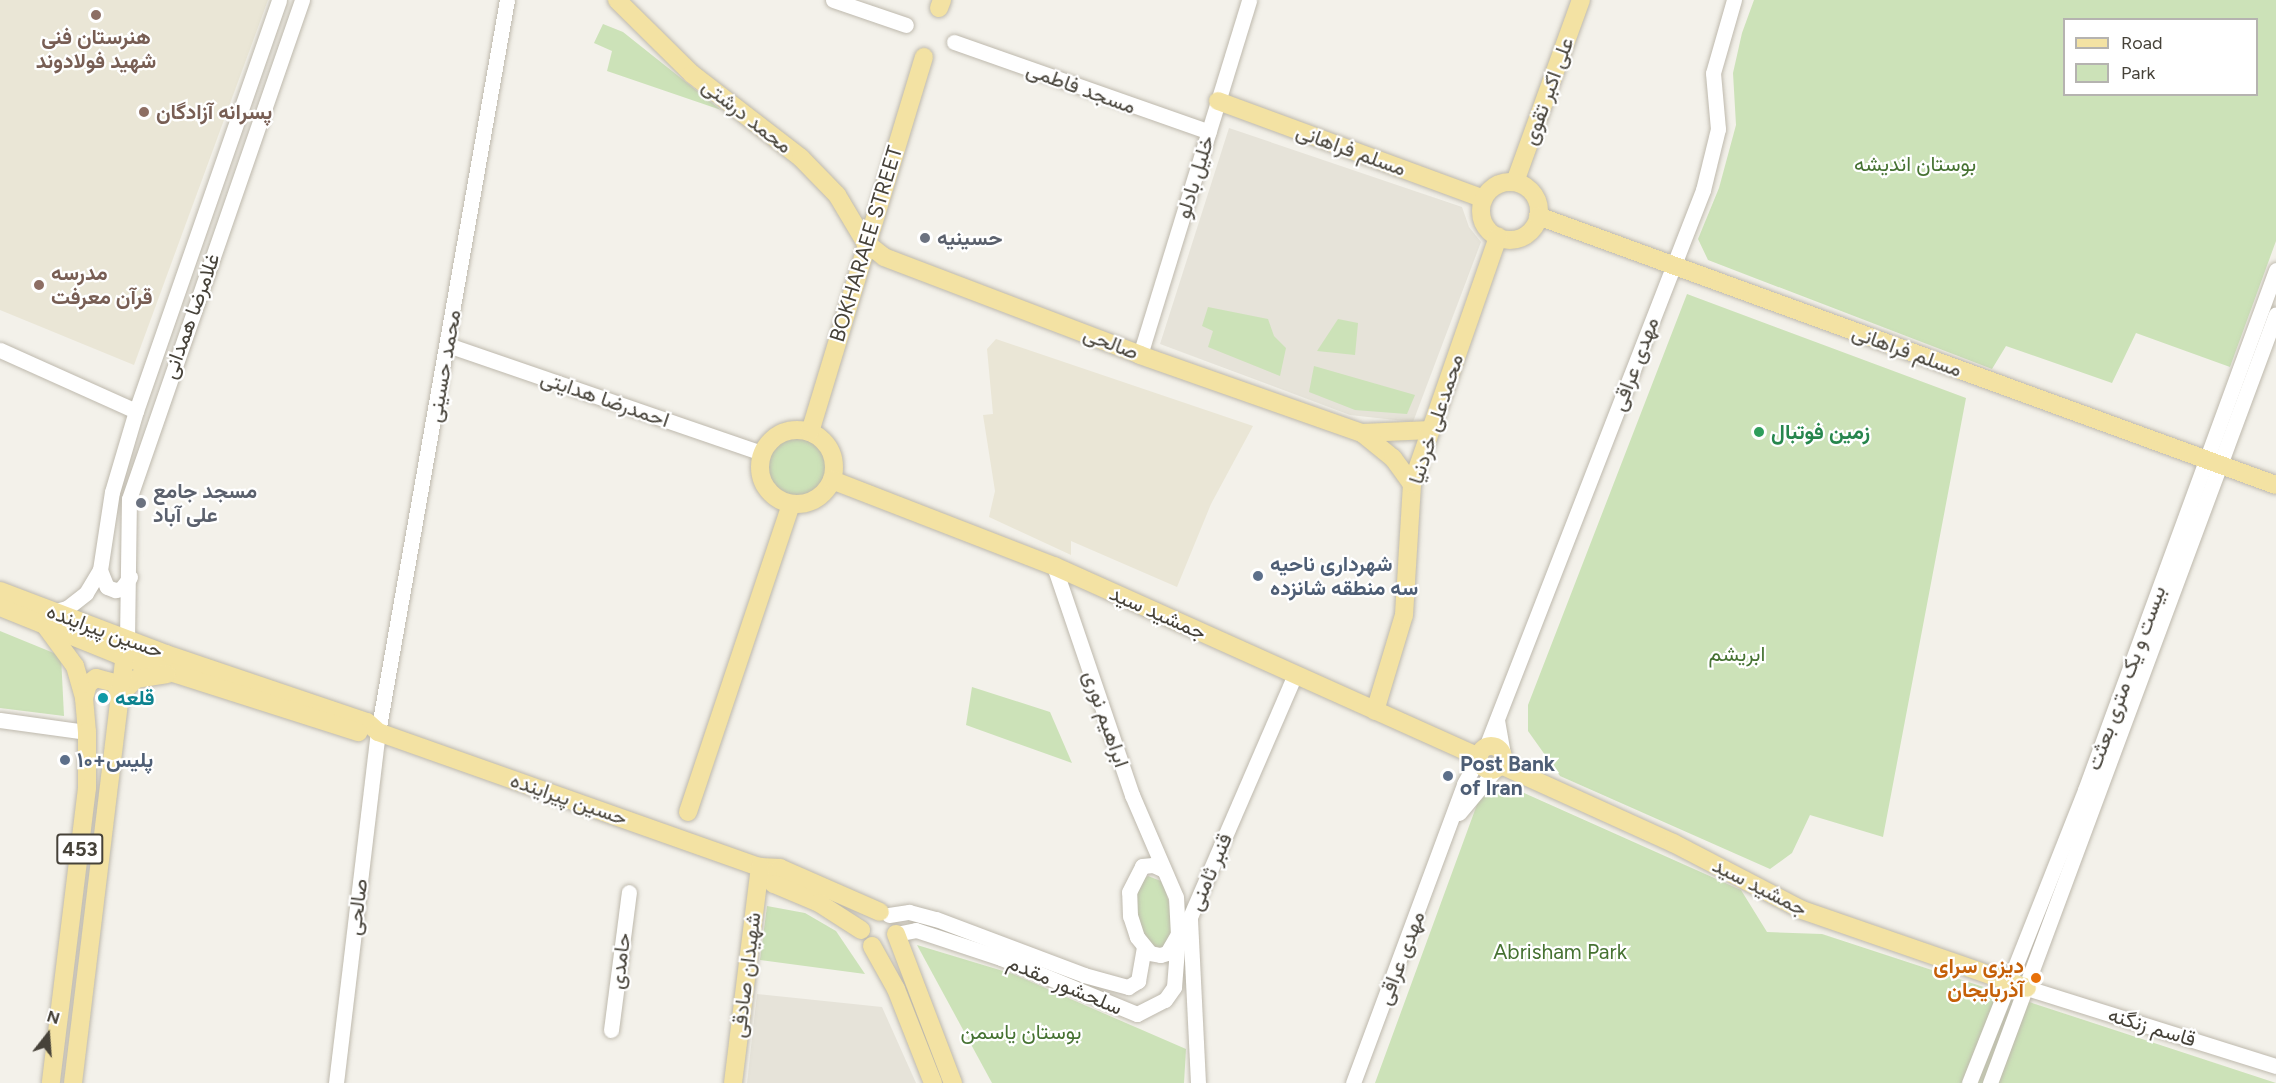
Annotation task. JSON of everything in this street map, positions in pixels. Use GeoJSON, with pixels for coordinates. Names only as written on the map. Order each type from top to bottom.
{"type":"FeatureCollection","features":[{"type":"Feature","properties":{"kind":"main road","name":"محمد درشتی"},"geometry":{"type":"LineString","coordinates":[[617,0],[692,74],[801,158],[837,195],[866,242]]}},
{"type":"Feature","properties":{"kind":"main road","name":"علی اکبر تقوی"},"geometry":{"type":"LineString","coordinates":[[1515,182],[1581,0]]}},
{"type":"Feature","properties":{"kind":"main road","name":"BOKHARAEE STREET"},"geometry":{"type":"LineString","coordinates":[[810,432],[924,57]]}},
{"type":"Feature","properties":{"kind":"main road","name":"مسلم فراهانی"},"geometry":{"type":"LineString","coordinates":[[1218,101],[1484,199]]}},
{"type":"Feature","properties":{"kind":"main road"},"geometry":{"type":"LineString","coordinates":[[1515,182],[1536,198],[1538,216],[1523,236],[1498,237],[1481,216],[1484,199],[1497,185],[1515,182]]}},
{"type":"Feature","properties":{"kind":"main road","name":"مسلم فراهانی"},"geometry":{"type":"LineString","coordinates":[[1538,216],[2276,486]]}},
{"type":"Feature","properties":{"kind":"main road","name":"محمدعلی خردنیا"},"geometry":{"type":"LineString","coordinates":[[1375,711],[1404,615],[1412,484],[1498,237]]}},
{"type":"Feature","properties":{"kind":"main road","name":"صالحی"},"geometry":{"type":"LineString","coordinates":[[866,242],[884,257],[1140,355],[1362,433],[1393,458],[1412,484]]}},
{"type":"Feature","properties":{"kind":"main road","name":"صالحی"},"geometry":{"type":"LineString","coordinates":[[1362,433],[1431,430]]}},
{"type":"Feature","properties":{"kind":"main road"},"geometry":{"type":"LineString","coordinates":[[787,431],[810,432],[827,446],[832,457],[832,480],[820,496],[791,504],[767,489],[760,472],[762,453],[777,436],[787,431]]}},
{"type":"Feature","properties":{"kind":"main road","name":"جمشید سید"},"geometry":{"type":"LineString","coordinates":[[832,480],[1054,566],[1375,711],[1482,752],[1484,768],[1500,763],[1673,843],[1803,910],[2019,985]]}},
{"type":"Feature","properties":{"kind":"main road"},"geometry":{"type":"LineString","coordinates":[[714,847],[694,830],[688,812],[791,504]]}},
{"type":"Feature","properties":{"kind":"main road","name":"حسین پیراینده"},"geometry":{"type":"LineString","coordinates":[[0,591],[48,618],[126,649],[367,722],[378,732],[714,847],[759,867],[780,868],[885,913]]}},
{"type":"Feature","properties":{"kind":"main road","name":"حسین پیراینده"},"geometry":{"type":"LineString","coordinates":[[0,606],[48,618]]}},
{"type":"Feature","properties":{"kind":"main road","name":"453"},"geometry":{"type":"LineString","coordinates":[[48,618],[75,666],[84,698],[87,732],[87,788],[51,1083]]}},
{"type":"Feature","properties":{"kind":"main road"},"geometry":{"type":"LineString","coordinates":[[80,632],[84,698]]}},
{"type":"Feature","properties":{"kind":"main road","name":"حسین پیراینده"},"geometry":{"type":"LineString","coordinates":[[126,649],[177,675],[364,734],[378,732]]}},
{"type":"Feature","properties":{"kind":"main road","name":"453"},"geometry":{"type":"LineString","coordinates":[[73,1083],[126,649]]}},
{"type":"Feature","properties":{"kind":"main road"},"geometry":{"type":"LineString","coordinates":[[84,698],[88,684],[96,678],[115,683],[120,695],[136,679],[153,674],[177,675]]}},
{"type":"Feature","properties":{"kind":"main road"},"geometry":{"type":"LineString","coordinates":[[645,825],[671,821],[688,812]]}},
{"type":"Feature","properties":{"kind":"main road","name":"حسین پیراینده"},"geometry":{"type":"LineString","coordinates":[[759,867],[774,884],[819,903],[861,930]]}},
{"type":"Feature","properties":{"kind":"main road","name":"شهیدان صادقی"},"geometry":{"type":"LineString","coordinates":[[733,1083],[759,867]]}},
{"type":"Feature","properties":{"kind":"main road"},"geometry":{"type":"LineString","coordinates":[[933,1083],[896,989],[861,930],[863,921],[885,913],[896,934],[953,1083]]}},
{"type":"Feature","properties":{"kind":"main road"},"geometry":{"type":"LineString","coordinates":[[872,946],[882,947],[896,934]]}},
{"type":"Feature","properties":{"kind":"street","name":"غلامرضا همدانی"},"geometry":{"type":"LineString","coordinates":[[48,618],[67,608],[87,593],[100,570],[112,492],[136,411],[279,0]]}},
{"type":"Feature","properties":{"kind":"street","name":"غلامرضا همدانی"},"geometry":{"type":"LineString","coordinates":[[126,649],[130,577],[129,499],[302,0]]}},
{"type":"Feature","properties":{"kind":"street","name":"محمد حسینی"},"geometry":{"type":"LineString","coordinates":[[378,732],[507,0]]}},
{"type":"Feature","properties":{"kind":"street"},"geometry":{"type":"LineString","coordinates":[[833,0],[906,25]]}},
{"type":"Feature","properties":{"kind":"street","name":"خلیل بادلو"},"geometry":{"type":"LineString","coordinates":[[1140,355],[1249,0]]}},
{"type":"Feature","properties":{"kind":"street","name":"مهدی عراقی"},"geometry":{"type":"LineString","coordinates":[[1353,1083],[1448,834],[1464,783],[1497,720],[1710,168],[1718,129],[1713,73],[1734,0]]}},
{"type":"Feature","properties":{"kind":"street","name":"مسجد فاطمی"},"geometry":{"type":"LineString","coordinates":[[954,42],[1209,132]]}},
{"type":"Feature","properties":{"kind":"street","name":"بیست و یک متری بعثت"},"geometry":{"type":"LineString","coordinates":[[2213,464],[2276,270]]}},
{"type":"Feature","properties":{"kind":"street","name":"بیست و یک متری بعثت"},"geometry":{"type":"LineString","coordinates":[[1990,1083],[2019,985],[2213,464],[2276,314]]}},
{"type":"Feature","properties":{"kind":"street"},"geometry":{"type":"LineString","coordinates":[[163,331],[184,339]]}},
{"type":"Feature","properties":{"kind":"street","name":"احمدرضا هدایتی"},"geometry":{"type":"LineString","coordinates":[[447,345],[762,453]]}},
{"type":"Feature","properties":{"kind":"street"},"geometry":{"type":"LineString","coordinates":[[0,350],[136,411]]}},
{"type":"Feature","properties":{"kind":"street","name":"ابراهیم نوری"},"geometry":{"type":"LineString","coordinates":[[1054,566],[1132,795],[1176,897],[1178,934]]}},
{"type":"Feature","properties":{"kind":"street"},"geometry":{"type":"LineString","coordinates":[[100,570],[107,587],[115,590],[130,577]]}},
{"type":"Feature","properties":{"kind":"street","name":"قنبر ثامنی"},"geometry":{"type":"LineString","coordinates":[[1198,1083],[1190,917],[1295,674]]}},
{"type":"Feature","properties":{"kind":"street"},"geometry":{"type":"LineString","coordinates":[[0,720],[87,732]]}},
{"type":"Feature","properties":{"kind":"street"},"geometry":{"type":"LineString","coordinates":[[1448,834],[1465,802],[1500,763],[1497,720]]}},
{"type":"Feature","properties":{"kind":"street","name":"صالحی"},"geometry":{"type":"LineString","coordinates":[[336,1083],[378,732]]}},
{"type":"Feature","properties":{"kind":"street"},"geometry":{"type":"LineString","coordinates":[[1162,869],[1153,865],[1142,866],[1129,892],[1130,916],[1144,947],[1150,953],[1167,953],[1178,934]]}},
{"type":"Feature","properties":{"kind":"street","name":"حامدی"},"geometry":{"type":"LineString","coordinates":[[611,1030],[629,892]]}},
{"type":"Feature","properties":{"kind":"street","name":"سلحشور مقدم"},"geometry":{"type":"LineString","coordinates":[[885,913],[909,912],[936,919],[1084,975],[1128,987],[1138,981],[1144,947]]}},
{"type":"Feature","properties":{"kind":"street","name":"سلحشور مقدم"},"geometry":{"type":"LineString","coordinates":[[896,934],[916,930],[1001,958],[1137,1014],[1165,1000],[1174,987],[1178,934]]}},
{"type":"Feature","properties":{"kind":"street","name":"بیست و یک متری بعثت"},"geometry":{"type":"LineString","coordinates":[[1969,1083],[2019,985]]}},
{"type":"Feature","properties":{"kind":"street","name":"قاسم زنگنه"},"geometry":{"type":"LineString","coordinates":[[2019,985],[2275,1064]]}},
{"type":"Feature","properties":{"kind":"shaded area"},"geometry":{"type":"Polygon","coordinates":[[[0,0],[268,0],[134,365],[0,310],[0,0]]]}},
{"type":"Feature","properties":{"kind":"shaded area"},"geometry":{"type":"Polygon","coordinates":[[[1229,128],[1462,207],[1469,227],[1481,242],[1413,422],[1350,415],[1160,344],[1229,128]]]}},
{"type":"Feature","properties":{"kind":"shaded area"},"geometry":{"type":"Polygon","coordinates":[[[996,339],[1253,426],[1211,504],[1177,587],[1071,541],[1071,555],[989,517],[995,491],[983,415],[993,414],[987,349],[996,339]]]}},
{"type":"Feature","properties":{"kind":"shaded area"},"geometry":{"type":"Polygon","coordinates":[[[757,994],[882,1007],[916,1083],[747,1083],[757,994]]]}},
{"type":"Feature","properties":{"kind":"green space","name":"بوستان اندیشه"},"geometry":{"type":"Polygon","coordinates":[[[1754,0],[2276,0],[2276,241],[2230,367],[2136,333],[2112,383],[2006,346],[1992,369],[1708,260],[1698,239],[1719,188],[1736,125],[1733,73],[1742,33],[1754,0]]]}},
{"type":"Feature","properties":{"kind":"green space"},"geometry":{"type":"Polygon","coordinates":[[[603,24],[623,32],[721,110],[607,71],[612,51],[594,43],[603,24]]]}},
{"type":"Feature","properties":{"kind":"green space","name":"ابریشم"},"geometry":{"type":"Polygon","coordinates":[[[1687,294],[1966,398],[1883,837],[1810,815],[1792,853],[1770,869],[1560,776],[1528,731],[1528,705],[1687,294]]]}},
{"type":"Feature","properties":{"kind":"green space"},"geometry":{"type":"Polygon","coordinates":[[[1208,307],[1268,319],[1274,336],[1286,348],[1280,376],[1208,347],[1213,331],[1202,326],[1208,307]]]}},
{"type":"Feature","properties":{"kind":"green space"},"geometry":{"type":"Polygon","coordinates":[[[1338,319],[1358,323],[1355,355],[1317,351],[1338,319]]]}},
{"type":"Feature","properties":{"kind":"green space"},"geometry":{"type":"Polygon","coordinates":[[[1314,366],[1415,395],[1407,414],[1355,410],[1309,392],[1314,366]]]}},
{"type":"Feature","properties":{"kind":"green space"},"geometry":{"type":"Polygon","coordinates":[[[792,436],[804,436],[820,445],[827,455],[829,467],[827,479],[820,489],[804,498],[792,498],[781,493],[772,484],[767,473],[767,461],[772,450],[781,441],[792,436]]]}},
{"type":"Feature","properties":{"kind":"green space"},"geometry":{"type":"Polygon","coordinates":[[[0,631],[61,656],[64,716],[0,708],[0,631]]]}},
{"type":"Feature","properties":{"kind":"green space"},"geometry":{"type":"Polygon","coordinates":[[[972,687],[1050,712],[1072,763],[966,725],[972,687]]]}},
{"type":"Feature","properties":{"kind":"green space","name":"Abrisham Park"},"geometry":{"type":"Polygon","coordinates":[[[1504,784],[1741,890],[1767,932],[1822,934],[2276,1083],[1375,1083],[1479,799],[1504,784]]]}},
{"type":"Feature","properties":{"kind":"green space"},"geometry":{"type":"Polygon","coordinates":[[[1148,876],[1161,881],[1175,924],[1164,947],[1158,949],[1147,943],[1134,909],[1137,883],[1148,876]]]}},
{"type":"Feature","properties":{"kind":"green space"},"geometry":{"type":"Polygon","coordinates":[[[767,906],[805,913],[836,931],[865,974],[760,960],[767,906]]]}},
{"type":"Feature","properties":{"kind":"green space","name":"بوستان یاسمن"},"geometry":{"type":"Polygon","coordinates":[[[917,945],[1013,974],[1186,1049],[1184,1083],[992,1083],[917,945]]]}},
{"type":"Feature","properties":{"kind":"place","name":"هنرستان فنی شهید فولادوند"},"geometry":{"type":"Point","coordinates":[96,15]}},
{"type":"Feature","properties":{"kind":"place","name":"پسرانه آزادگان"},"geometry":{"type":"Point","coordinates":[144,112]}},
{"type":"Feature","properties":{"kind":"place","name":"حسینیه"},"geometry":{"type":"Point","coordinates":[925,238]}},
{"type":"Feature","properties":{"kind":"place","name":"مدرسه قرآن معرفت"},"geometry":{"type":"Point","coordinates":[39,285]}},
{"type":"Feature","properties":{"kind":"place","name":"زمین فوتبال"},"geometry":{"type":"Point","coordinates":[1759,432]}},
{"type":"Feature","properties":{"kind":"place","name":"مسجد جامع علی آباد"},"geometry":{"type":"Point","coordinates":[141,503]}},
{"type":"Feature","properties":{"kind":"place","name":"شهرداری ناحیه سه منطقه شانزده"},"geometry":{"type":"Point","coordinates":[1258,576]}},
{"type":"Feature","properties":{"kind":"place","name":"قلعه"},"geometry":{"type":"Point","coordinates":[103,698]}},
{"type":"Feature","properties":{"kind":"place","name":"پلیس+۱۰"},"geometry":{"type":"Point","coordinates":[65,760]}},
{"type":"Feature","properties":{"kind":"place","name":"Post Bank of Iran"},"geometry":{"type":"Point","coordinates":[1448,776]}},
{"type":"Feature","properties":{"kind":"place","name":"دیزی سرای آذربایجان"},"geometry":{"type":"Point","coordinates":[2036,978]}}]}
